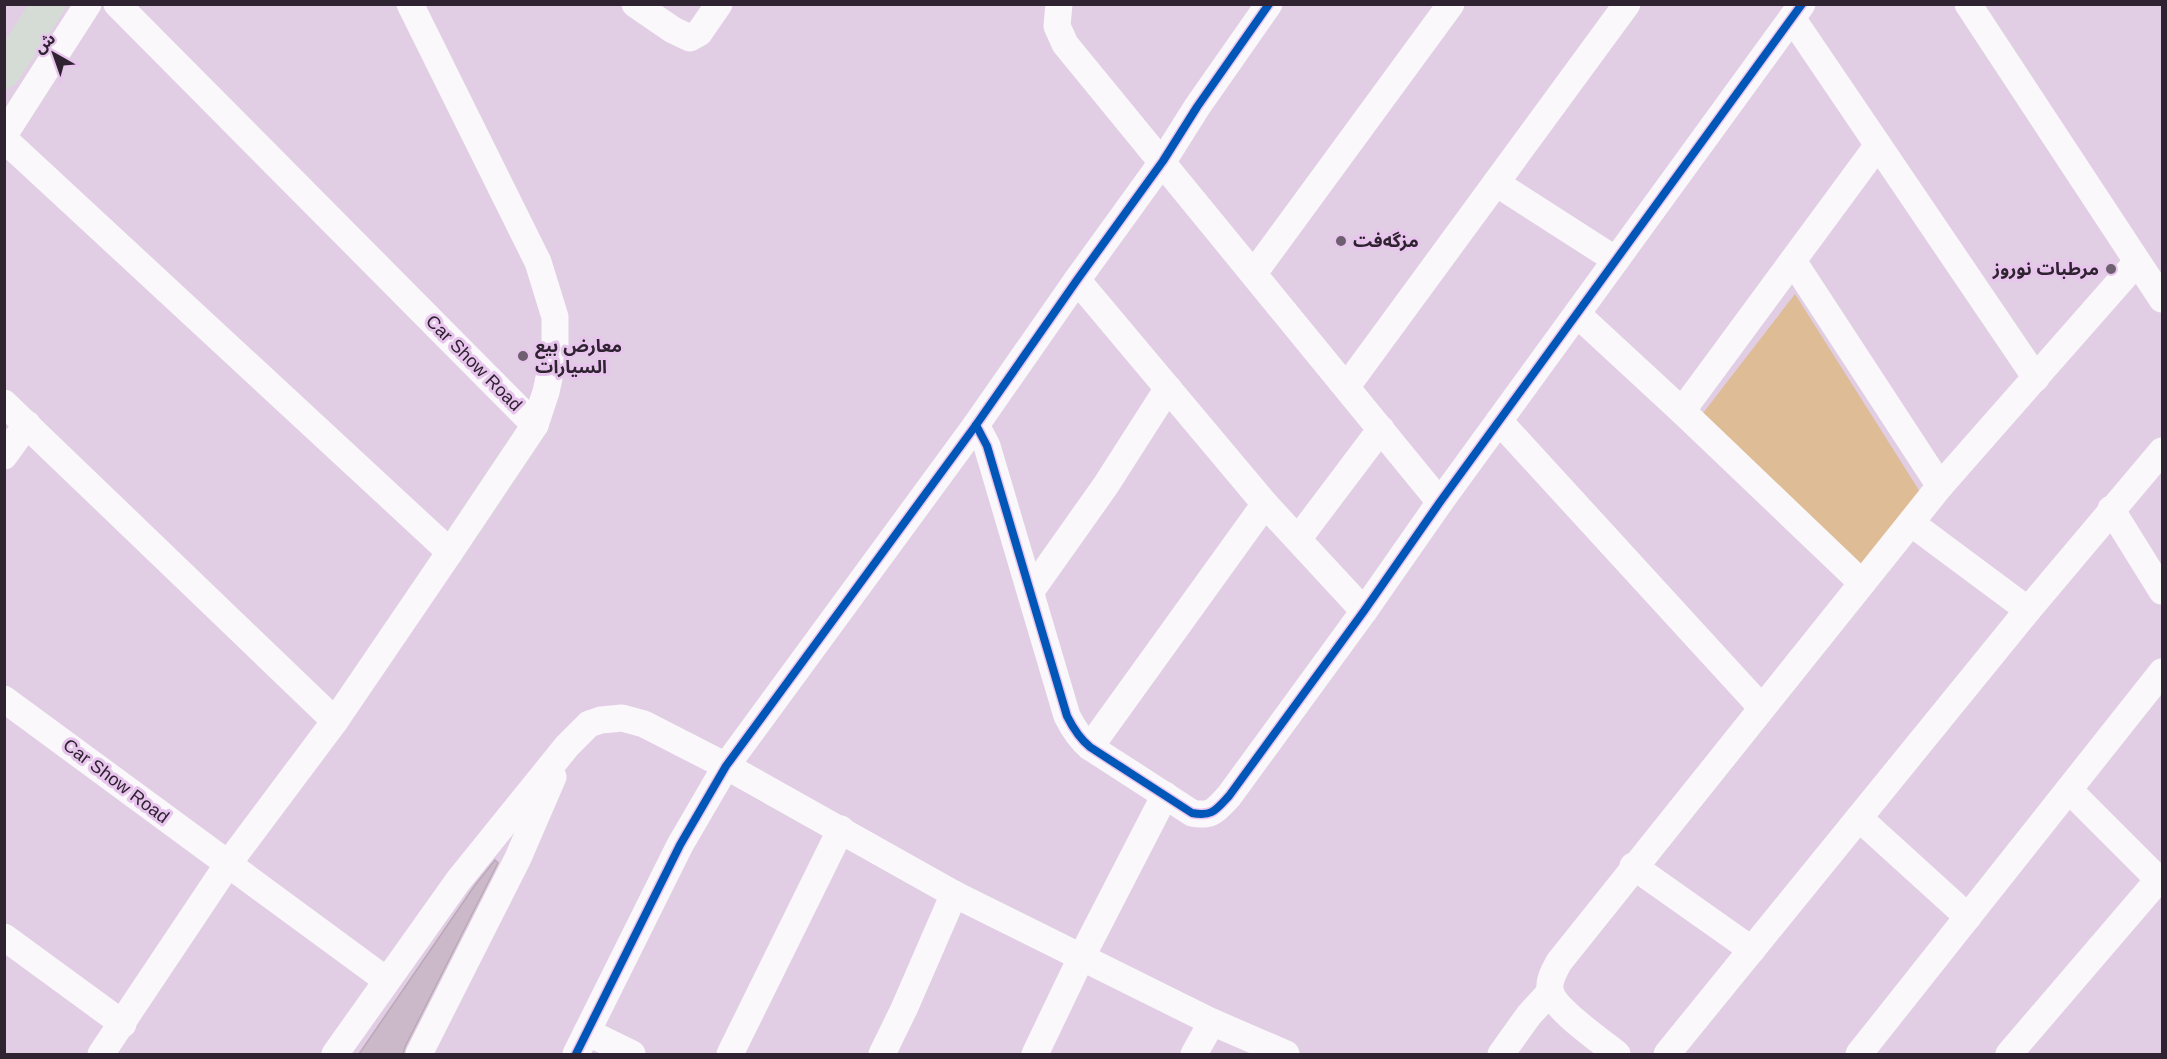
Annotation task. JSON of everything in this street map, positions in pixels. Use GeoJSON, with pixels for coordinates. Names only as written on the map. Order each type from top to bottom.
{"type":"FeatureCollection","features":[{"type":"Feature","properties":{"kind":"highway"},"geometry":{"type":"LineString","coordinates":[[4,72],[49,4]]}},
{"type":"Feature","properties":{"kind":"street"},"geometry":{"type":"LineString","coordinates":[[88,4],[4,137],[450,552]]}},
{"type":"Feature","properties":{"kind":"street","name":"Car Show Road"},"geometry":{"type":"LineString","coordinates":[[117,4],[535,425],[546,392],[555,350],[555,317],[538,262],[410,4]]}},
{"type":"Feature","properties":{"kind":"street"},"geometry":{"type":"LineString","coordinates":[[635,4],[673,30],[690,38],[699,33],[719,4]]}},
{"type":"Feature","properties":{"kind":"street"},"geometry":{"type":"LineString","coordinates":[[1059,4],[1057,26],[1065,44],[1440,502]]}},
{"type":"Feature","properties":{"kind":"street"},"geometry":{"type":"LineString","coordinates":[[632,1054],[582,1043],[680,845],[726,766],[976,425],[1163,161],[1197,107],[1269,4]]}},
{"type":"Feature","properties":{"kind":"street"},"geometry":{"type":"LineString","coordinates":[[1347,386],[1627,4]]}},
{"type":"Feature","properties":{"kind":"street"},"geometry":{"type":"LineString","coordinates":[[1968,4],[2163,299]]}},
{"type":"Feature","properties":{"kind":"street"},"geometry":{"type":"LineString","coordinates":[[1254,273],[1443,7]]}},
{"type":"Feature","properties":{"kind":"street"},"geometry":{"type":"LineString","coordinates":[[976,425],[987,446],[1067,716],[1079,738],[1192,813],[1204,816],[1215,811],[1229,796],[1797,11],[1878,145],[2036,378]]}},
{"type":"Feature","properties":{"kind":"street"},"geometry":{"type":"LineString","coordinates":[[1683,411],[1878,145]]}},
{"type":"Feature","properties":{"kind":"street"},"geometry":{"type":"LineString","coordinates":[[1496,183],[1617,260]]}},
{"type":"Feature","properties":{"kind":"street"},"geometry":{"type":"LineString","coordinates":[[1793,261],[1940,486]]}},
{"type":"Feature","properties":{"kind":"street"},"geometry":{"type":"LineString","coordinates":[[1617,1054],[1558,1005],[1550,992],[1551,979],[1559,962],[1940,486],[2138,262]]}},
{"type":"Feature","properties":{"kind":"street"},"geometry":{"type":"LineString","coordinates":[[1077,280],[1265,504],[1364,611]]}},
{"type":"Feature","properties":{"kind":"street"},"geometry":{"type":"LineString","coordinates":[[1577,314],[1683,411],[1862,583]]}},
{"type":"Feature","properties":{"kind":"street"},"geometry":{"type":"LineString","coordinates":[[1030,591],[1106,485],[1168,388]]}},
{"type":"Feature","properties":{"kind":"street"},"geometry":{"type":"LineString","coordinates":[[4,403],[335,721]]}},
{"type":"Feature","properties":{"kind":"street"},"geometry":{"type":"LineString","coordinates":[[1499,421],[1761,707]]}},
{"type":"Feature","properties":{"kind":"street"},"geometry":{"type":"LineString","coordinates":[[4,456],[27,424]]}},
{"type":"Feature","properties":{"kind":"street"},"geometry":{"type":"LineString","coordinates":[[101,1054],[228,864],[335,721],[535,425]]}},
{"type":"Feature","properties":{"kind":"street"},"geometry":{"type":"LineString","coordinates":[[1298,539],[1381,429]]}},
{"type":"Feature","properties":{"kind":"street"},"geometry":{"type":"LineString","coordinates":[[1667,1054],[2111,509],[2163,451]]}},
{"type":"Feature","properties":{"kind":"street"},"geometry":{"type":"LineString","coordinates":[[1090,747],[1265,504]]}},
{"type":"Feature","properties":{"kind":"street"},"geometry":{"type":"LineString","coordinates":[[2111,509],[2163,591]]}},
{"type":"Feature","properties":{"kind":"street"},"geometry":{"type":"LineString","coordinates":[[1911,523],[2028,610]]}},
{"type":"Feature","properties":{"kind":"street"},"geometry":{"type":"LineString","coordinates":[[1859,1054],[2163,672]]}},
{"type":"Feature","properties":{"kind":"street","name":"Car Show Road"},"geometry":{"type":"LineString","coordinates":[[4,699],[386,980]]}},
{"type":"Feature","properties":{"kind":"street"},"geometry":{"type":"LineString","coordinates":[[335,1054],[458,880],[567,746],[589,724],[622,718],[644,724],[726,766],[954,894],[1212,1022],[1286,1054]]}},
{"type":"Feature","properties":{"kind":"street"},"geometry":{"type":"LineString","coordinates":[[419,1054],[518,858],[567,746]]}},
{"type":"Feature","properties":{"kind":"street"},"geometry":{"type":"LineString","coordinates":[[2009,1054],[2161,881],[2069,790]]}},
{"type":"Feature","properties":{"kind":"street"},"geometry":{"type":"LineString","coordinates":[[1035,1054],[1081,958],[1165,795]]}},
{"type":"Feature","properties":{"kind":"street"},"geometry":{"type":"LineString","coordinates":[[1859,818],[1968,917]]}},
{"type":"Feature","properties":{"kind":"street"},"geometry":{"type":"LineString","coordinates":[[730,1054],[841,829]]}},
{"type":"Feature","properties":{"kind":"street"},"geometry":{"type":"LineString","coordinates":[[1634,866],[1752,950]]}},
{"type":"Feature","properties":{"kind":"street"},"geometry":{"type":"LineString","coordinates":[[882,1054],[954,894]]}},
{"type":"Feature","properties":{"kind":"street"},"geometry":{"type":"LineString","coordinates":[[4,937],[123,1024]]}},
{"type":"Feature","properties":{"kind":"street"},"geometry":{"type":"LineString","coordinates":[[1502,1054],[1529,1015],[1550,992]]}},
{"type":"Feature","properties":{"kind":"street"},"geometry":{"type":"LineString","coordinates":[[1194,1054],[1212,1022]]}},
{"type":"Feature","properties":{"kind":"shaded area"},"geometry":{"type":"Polygon","coordinates":[[[1795,294],[1922,495],[1861,566],[1700,417],[1795,294]]]}},
{"type":"Feature","properties":{"kind":"building"},"geometry":{"type":"Polygon","coordinates":[[[495,860],[498,863],[403,1054],[359,1054],[475,885],[495,860]]]}},
{"type":"Feature","properties":{"kind":"cycle path"},"geometry":{"type":"LineString","coordinates":[[576,1054],[680,845],[726,766],[976,425],[1163,161],[1197,107],[1269,4]]}},
{"type":"Feature","properties":{"kind":"cycle path"},"geometry":{"type":"LineString","coordinates":[[976,425],[987,446],[1067,716],[1074,729],[1090,747],[1192,813],[1204,814],[1213,811],[1229,796],[1802,4]]}},
{"type":"Feature","properties":{"kind":"place","name":"مزگەفت"},"geometry":{"type":"Point","coordinates":[1341,241]}},
{"type":"Feature","properties":{"kind":"place","name":"مرطبات نوروز"},"geometry":{"type":"Point","coordinates":[2111,269]}},
{"type":"Feature","properties":{"kind":"place","name":"معارض بيع السيارات"},"geometry":{"type":"Point","coordinates":[523,356]}}]}
